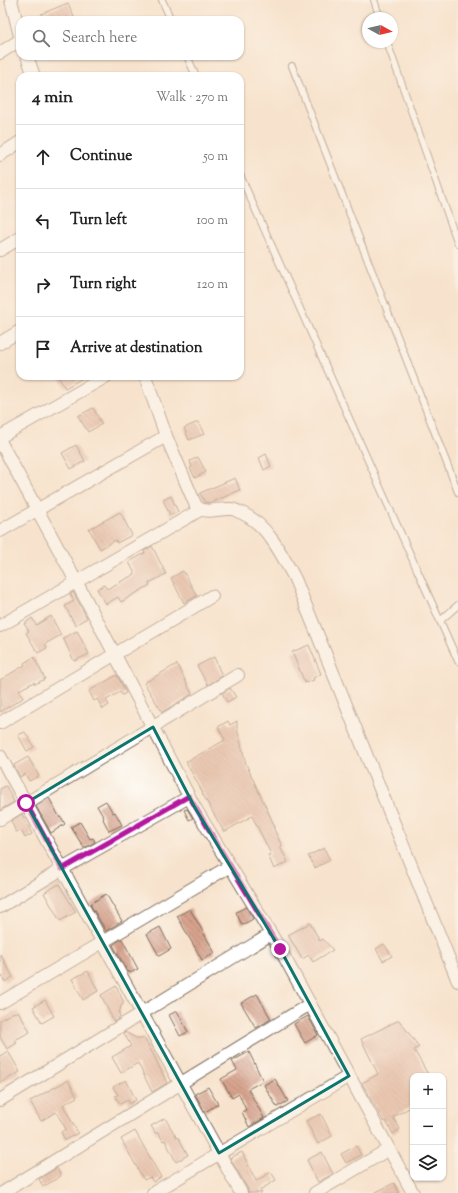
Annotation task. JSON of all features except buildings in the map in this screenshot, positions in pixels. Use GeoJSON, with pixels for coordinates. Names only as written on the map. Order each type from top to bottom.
{"type":"FeatureCollection","features":[{"type":"Feature","properties":{"kind":"street"},"geometry":{"type":"LineString","coordinates":[[11,0],[16,20]]}},
{"type":"Feature","properties":{"kind":"street"},"geometry":{"type":"LineString","coordinates":[[0,53],[16,43]]}},
{"type":"Feature","properties":{"kind":"street"},"geometry":{"type":"LineString","coordinates":[[28,60],[33,72]]}},
{"type":"Feature","properties":{"kind":"street"},"geometry":{"type":"LineString","coordinates":[[0,155],[16,145]]}},
{"type":"Feature","properties":{"kind":"street"},"geometry":{"type":"LineString","coordinates":[[0,250],[16,240]]}},
{"type":"Feature","properties":{"kind":"street"},"geometry":{"type":"LineString","coordinates":[[0,343],[16,333]]}},
{"type":"Feature","properties":{"kind":"street"},"geometry":{"type":"LineString","coordinates":[[0,437],[100,380]]}},
{"type":"Feature","properties":{"kind":"street"},"geometry":{"type":"LineString","coordinates":[[146,380],[166,436],[196,506],[200,510]]}},
{"type":"Feature","properties":{"kind":"street"},"geometry":{"type":"LineString","coordinates":[[0,531],[166,436]]}},
{"type":"Feature","properties":{"kind":"street"},"geometry":{"type":"LineString","coordinates":[[0,441],[115,654],[189,796],[272,934],[413,1193]]}},
{"type":"Feature","properties":{"kind":"street"},"geometry":{"type":"LineString","coordinates":[[0,626],[200,510],[208,511],[232,509],[249,516],[266,531],[280,551],[295,579],[458,980]]}},
{"type":"Feature","properties":{"kind":"street"},"geometry":{"type":"LineString","coordinates":[[0,723],[212,596]]}},
{"type":"Feature","properties":{"kind":"street"},"geometry":{"type":"LineString","coordinates":[[0,818],[238,675]]}},
{"type":"Feature","properties":{"kind":"street"},"geometry":{"type":"LineString","coordinates":[[0,756],[241,1193]]}},
{"type":"Feature","properties":{"kind":"street"},"geometry":{"type":"LineString","coordinates":[[0,907],[62,869],[189,796]]}},
{"type":"Feature","properties":{"kind":"street"},"geometry":{"type":"LineString","coordinates":[[0,1003],[230,866]]}},
{"type":"Feature","properties":{"kind":"street"},"geometry":{"type":"LineString","coordinates":[[0,1100],[272,934]]}},
{"type":"Feature","properties":{"kind":"street"},"geometry":{"type":"LineString","coordinates":[[2,1193],[310,1004]]}},
{"type":"Feature","properties":{"kind":"street"},"geometry":{"type":"LineString","coordinates":[[153,1193],[349,1076]]}},
{"type":"Feature","properties":{"kind":"street"},"geometry":{"type":"LineString","coordinates":[[315,1193],[389,1149]]}},
{"type":"Feature","properties":{"kind":"lane"},"geometry":{"type":"LineString","coordinates":[[162,0],[169,16]]}},
{"type":"Feature","properties":{"kind":"lane"},"geometry":{"type":"LineString","coordinates":[[374,0],[378,12]]}},
{"type":"Feature","properties":{"kind":"lane"},"geometry":{"type":"LineString","coordinates":[[389,48],[458,244]]}},
{"type":"Feature","properties":{"kind":"lane"},"geometry":{"type":"LineString","coordinates":[[189,60],[194,72]]}},
{"type":"Feature","properties":{"kind":"lane"},"geometry":{"type":"LineString","coordinates":[[292,66],[458,492]]}},
{"type":"Feature","properties":{"kind":"lane"},"geometry":{"type":"LineString","coordinates":[[244,184],[458,661]]}},
{"type":"Feature","properties":{"kind":"lane"},"geometry":{"type":"LineString","coordinates":[[440,620],[458,605]]}},
{"type":"Feature","properties":{"kind":"highlighted area"},"geometry":{"type":"Polygon","coordinates":[[[153,727],[194,806],[280,949],[349,1076],[219,1153],[26,803],[153,727]]]}},
{"type":"Feature","properties":{"kind":"route"},"geometry":{"type":"LineString","coordinates":[[26,803],[62,869],[189,796],[280,949]]}}]}
